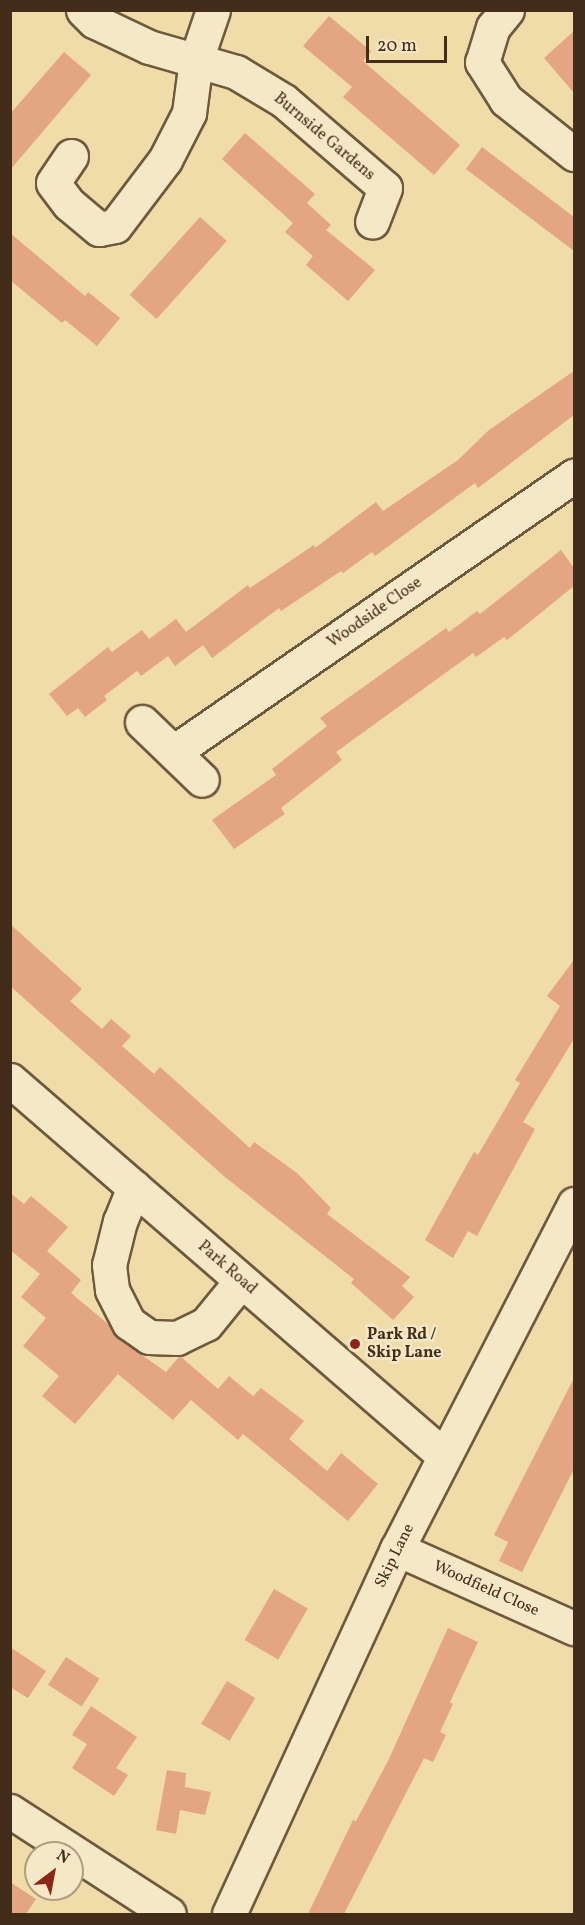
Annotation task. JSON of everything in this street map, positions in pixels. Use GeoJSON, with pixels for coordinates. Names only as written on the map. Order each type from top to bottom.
{"type":"FeatureCollection","features":[{"type":"Feature","properties":{"kind":"street","name":"Burnside Gardens"},"geometry":{"type":"LineString","coordinates":[[83,10],[94,21],[149,47],[236,72],[284,101],[385,188],[372,222]]}},
{"type":"Feature","properties":{"kind":"street"},"geometry":{"type":"LineString","coordinates":[[71,156],[53,183],[69,204],[99,229],[115,226],[165,160],[189,113],[196,60],[213,10]]}},
{"type":"Feature","properties":{"kind":"street"},"geometry":{"type":"LineString","coordinates":[[500,19],[482,62],[506,100],[574,154]]}},
{"type":"Feature","properties":{"kind":"street","name":"Woodside Close"},"geometry":{"type":"LineString","coordinates":[[175,751],[574,476]]}},
{"type":"Feature","properties":{"kind":"street"},"geometry":{"type":"LineString","coordinates":[[142,722],[175,751],[202,780]]}},
{"type":"Feature","properties":{"kind":"street","name":"Park Road"},"geometry":{"type":"LineString","coordinates":[[10,1080],[444,1456]]}},
{"type":"Feature","properties":{"kind":"street"},"geometry":{"type":"LineString","coordinates":[[134,1187],[120,1221],[109,1265],[112,1290],[129,1323],[149,1337],[177,1338],[206,1323],[242,1281]]}},
{"type":"Feature","properties":{"kind":"street","name":"Skip Lane"},"geometry":{"type":"LineString","coordinates":[[229,1914],[397,1549],[574,1204]]}},
{"type":"Feature","properties":{"kind":"street","name":"Woodfield Close"},"geometry":{"type":"LineString","coordinates":[[397,1549],[574,1628]]}},
{"type":"Feature","properties":{"kind":"street"},"geometry":{"type":"LineString","coordinates":[[10,1811],[169,1914]]}},
{"type":"Feature","properties":{"kind":"building"},"geometry":{"type":"Polygon","coordinates":[[[329,16],[371,51],[363,61],[460,145],[434,175],[343,97],[352,87],[303,46],[329,16]]]}},
{"type":"Feature","properties":{"kind":"building"},"geometry":{"type":"Polygon","coordinates":[[[574,31],[574,93],[544,58],[574,31]]]}},
{"type":"Feature","properties":{"kind":"building"},"geometry":{"type":"Polygon","coordinates":[[[64,52],[91,75],[10,170],[10,114],[64,52]]]}},
{"type":"Feature","properties":{"kind":"building"},"geometry":{"type":"Polygon","coordinates":[[[245,133],[315,194],[307,203],[331,225],[326,230],[375,270],[348,301],[306,265],[313,256],[285,232],[293,223],[222,159],[245,133]]]}},
{"type":"Feature","properties":{"kind":"building"},"geometry":{"type":"Polygon","coordinates":[[[482,147],[574,217],[574,251],[466,169],[482,147]]]}},
{"type":"Feature","properties":{"kind":"building"},"geometry":{"type":"Polygon","coordinates":[[[200,217],[227,241],[156,319],[130,295],[200,217]]]}},
{"type":"Feature","properties":{"kind":"building"},"geometry":{"type":"Polygon","coordinates":[[[10,233],[85,296],[88,292],[120,318],[97,346],[65,320],[62,323],[10,280],[10,233]]]}},
{"type":"Feature","properties":{"kind":"building"},"geometry":{"type":"Polygon","coordinates":[[[574,371],[574,415],[478,488],[475,483],[375,556],[372,552],[343,573],[341,571],[281,611],[279,608],[212,658],[203,645],[175,666],[168,656],[141,676],[137,671],[104,696],[107,700],[85,717],[78,708],[67,716],[49,694],[108,647],[112,652],[142,630],[149,639],[176,619],[186,632],[248,585],[250,588],[314,545],[315,548],[376,502],[383,511],[458,460],[489,430],[574,371]]]}},
{"type":"Feature","properties":{"kind":"building"},"geometry":{"type":"Polygon","coordinates":[[[561,550],[574,568],[574,586],[507,640],[504,637],[476,657],[473,653],[336,752],[342,760],[281,808],[285,814],[234,849],[212,820],[276,775],[272,769],[327,726],[320,718],[446,628],[449,632],[477,611],[480,614],[561,550]]]}},
{"type":"Feature","properties":{"kind":"building"},"geometry":{"type":"Polygon","coordinates":[[[10,924],[82,989],[70,1001],[102,1029],[111,1019],[131,1036],[122,1046],[154,1074],[160,1067],[250,1148],[254,1142],[297,1173],[331,1208],[327,1214],[410,1277],[402,1286],[414,1297],[393,1320],[351,1283],[354,1279],[225,1177],[10,986],[10,924]]]}},
{"type":"Feature","properties":{"kind":"building"},"geometry":{"type":"Polygon","coordinates":[[[574,960],[574,1039],[523,1122],[535,1129],[477,1236],[468,1231],[453,1258],[425,1240],[474,1152],[478,1155],[520,1083],[515,1080],[560,1006],[547,996],[574,960]]]}},
{"type":"Feature","properties":{"kind":"building"},"geometry":{"type":"Polygon","coordinates":[[[10,1193],[24,1204],[31,1196],[68,1227],[47,1251],[81,1280],[71,1293],[108,1324],[118,1338],[166,1372],[180,1356],[218,1389],[229,1376],[253,1396],[261,1388],[304,1421],[289,1439],[327,1471],[341,1453],[378,1484],[348,1521],[243,1434],[238,1440],[191,1400],[173,1420],[118,1374],[75,1424],[42,1396],[59,1376],[23,1346],[46,1318],[21,1297],[40,1274],[10,1250],[10,1193]]]}},
{"type":"Feature","properties":{"kind":"building"},"geometry":{"type":"Polygon","coordinates":[[[574,1378],[574,1469],[522,1572],[499,1561],[508,1542],[494,1535],[574,1378]]]}},
{"type":"Feature","properties":{"kind":"building"},"geometry":{"type":"Polygon","coordinates":[[[274,1589],[308,1608],[278,1660],[244,1640],[274,1589]]]}},
{"type":"Feature","properties":{"kind":"building"},"geometry":{"type":"Polygon","coordinates":[[[448,1628],[478,1642],[450,1702],[453,1704],[440,1732],[446,1735],[433,1762],[424,1758],[344,1914],[308,1914],[353,1820],[356,1821],[388,1761],[448,1628]]]}},
{"type":"Feature","properties":{"kind":"building"},"geometry":{"type":"Polygon","coordinates":[[[10,1647],[46,1671],[28,1698],[10,1687],[10,1647]]]}},
{"type":"Feature","properties":{"kind":"building"},"geometry":{"type":"Polygon","coordinates":[[[66,1657],[100,1679],[82,1706],[48,1685],[66,1657]]]}},
{"type":"Feature","properties":{"kind":"building"},"geometry":{"type":"Polygon","coordinates":[[[227,1681],[255,1698],[230,1741],[201,1724],[227,1681]]]}},
{"type":"Feature","properties":{"kind":"building"},"geometry":{"type":"Polygon","coordinates":[[[91,1706],[137,1737],[116,1768],[128,1775],[114,1796],[72,1768],[87,1744],[72,1735],[91,1706]]]}},
{"type":"Feature","properties":{"kind":"building"},"geometry":{"type":"Polygon","coordinates":[[[167,1770],[186,1773],[185,1787],[211,1792],[205,1815],[180,1810],[176,1834],[156,1830],[167,1770]]]}},
{"type":"Feature","properties":{"kind":"building"},"geometry":{"type":"Polygon","coordinates":[[[10,1882],[24,1891],[24,1901],[35,1901],[26,1914],[10,1914],[10,1882]]]}},
{"type":"Feature","properties":{"kind":"place","name":"Park Rd / Skip Lane"},"geometry":{"type":"Point","coordinates":[355,1344]}}]}
